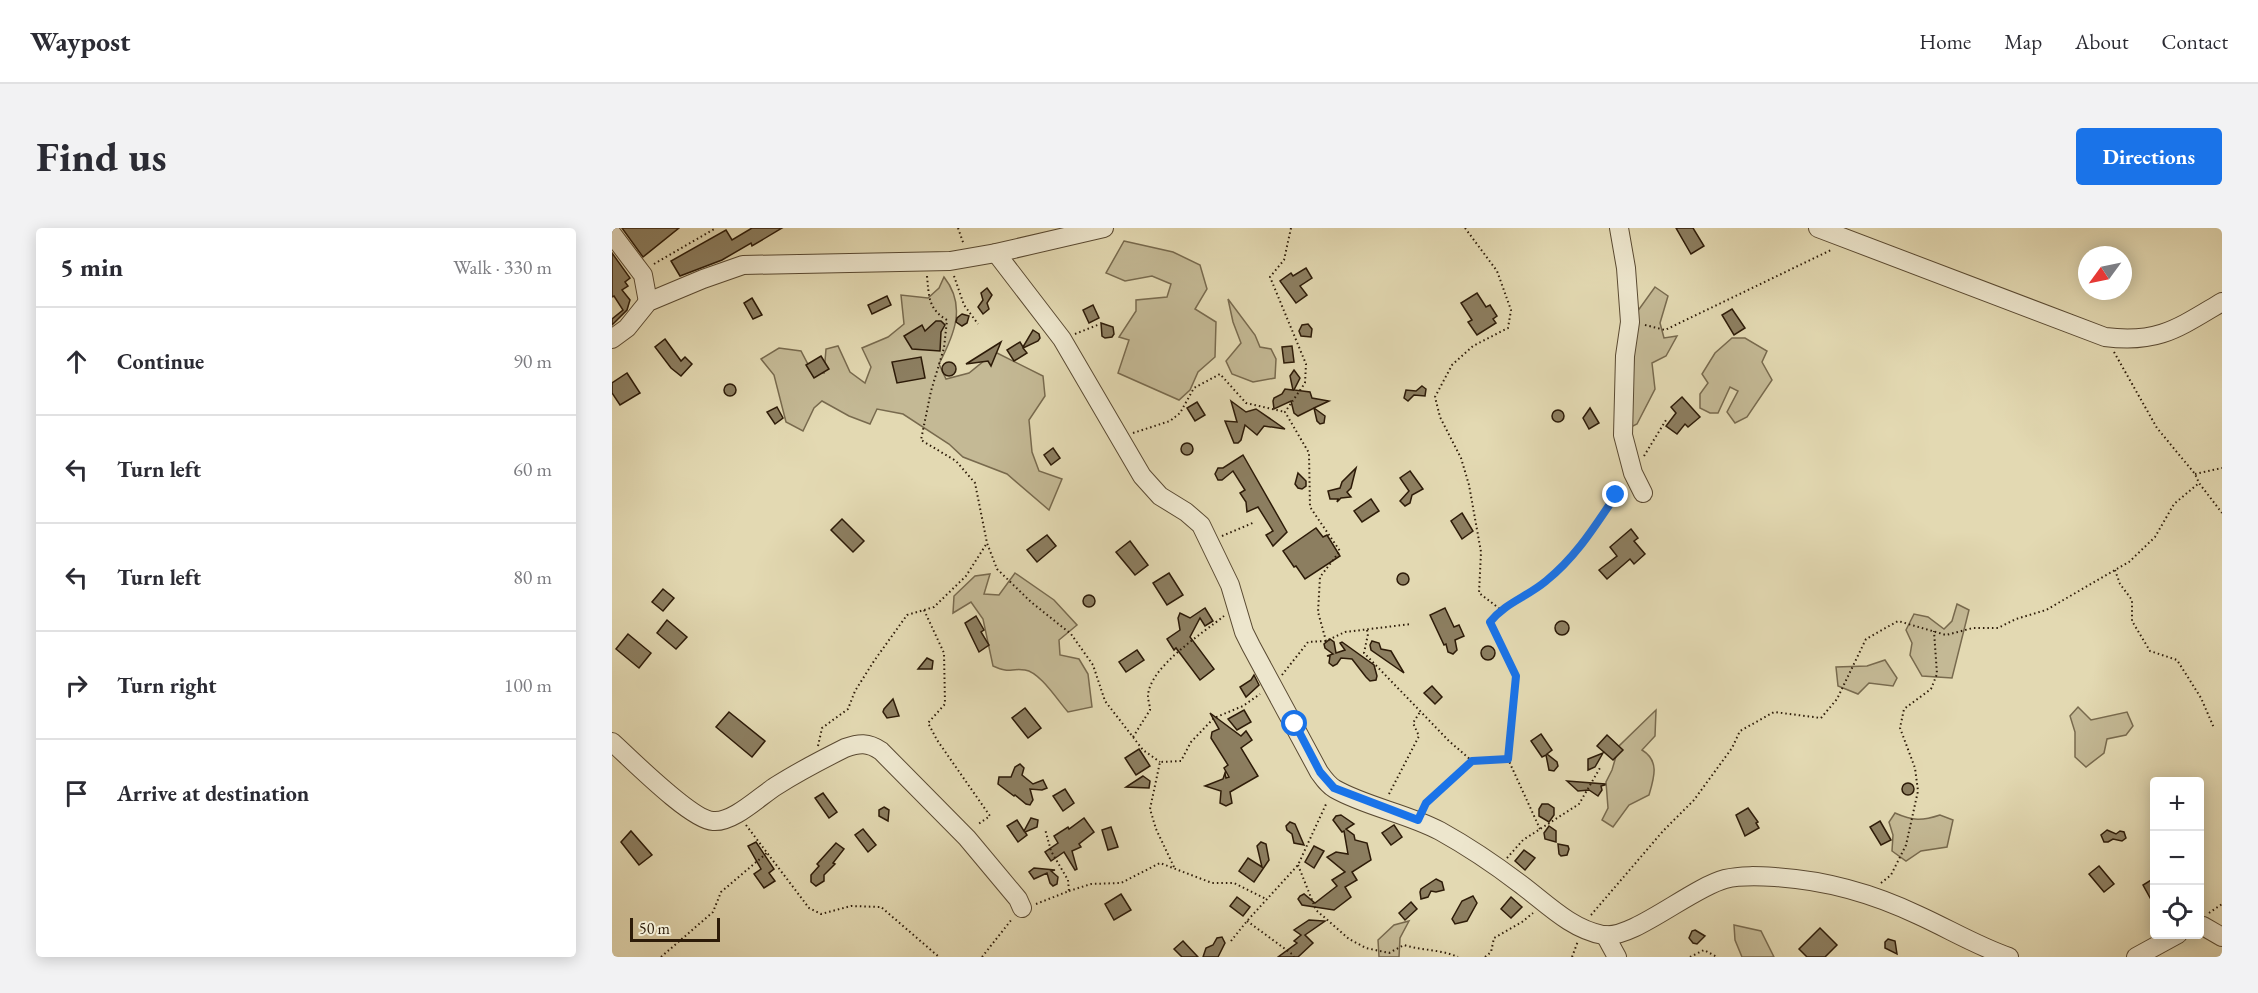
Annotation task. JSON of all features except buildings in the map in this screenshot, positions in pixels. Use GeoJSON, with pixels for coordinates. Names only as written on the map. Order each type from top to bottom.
{"type":"FeatureCollection","features":[{"type":"Feature","properties":{"kind":"street"},"geometry":{"type":"LineString","coordinates":[[612,339],[627,328],[648,302],[713,275],[747,264],[950,261],[996,253],[1104,228]]}},
{"type":"Feature","properties":{"kind":"street"},"geometry":{"type":"LineString","coordinates":[[1619,228],[1626,268],[1630,322],[1625,356],[1623,435],[1634,473],[1643,493]]}},
{"type":"Feature","properties":{"kind":"street"},"geometry":{"type":"LineString","coordinates":[[1818,228],[2105,337],[2150,338],[2173,331],[2222,302]]}},
{"type":"Feature","properties":{"kind":"street"},"geometry":{"type":"LineString","coordinates":[[612,234],[643,274],[648,302]]}},
{"type":"Feature","properties":{"kind":"street"},"geometry":{"type":"LineString","coordinates":[[996,253],[1062,339],[1133,464],[1160,496],[1195,519],[1210,541],[1230,585],[1244,632],[1320,772],[1334,788],[1418,820],[1454,839],[1499,868],[1561,916],[1582,929],[1605,935],[1617,935],[1636,928],[1687,897],[1725,879],[1758,876],[1795,878],[1863,893],[1916,914],[1982,947],[2009,957]]}},
{"type":"Feature","properties":{"kind":"street"},"geometry":{"type":"LineString","coordinates":[[612,742],[686,807],[702,818],[712,821],[724,820],[736,814],[813,764],[857,743],[874,746],[960,831],[1018,899],[1022,908]]}},
{"type":"Feature","properties":{"kind":"street"},"geometry":{"type":"LineString","coordinates":[[2204,927],[2222,937]]}},
{"type":"Feature","properties":{"kind":"street"},"geometry":{"type":"LineString","coordinates":[[1605,935],[1617,957]]}},
{"type":"Feature","properties":{"kind":"street"},"geometry":{"type":"LineString","coordinates":[[2136,957],[2169,939]]}},
{"type":"Feature","properties":{"kind":"path"},"geometry":{"type":"LineString","coordinates":[[643,274],[662,258],[716,228]]}},
{"type":"Feature","properties":{"kind":"path"},"geometry":{"type":"LineString","coordinates":[[1285,412],[1305,383],[1306,364],[1270,277],[1284,260],[1291,228]]}},
{"type":"Feature","properties":{"kind":"path"},"geometry":{"type":"LineString","coordinates":[[1465,228],[1497,271],[1511,309],[1508,328],[1473,346],[1452,365],[1435,397],[1440,417],[1461,458],[1470,485],[1481,552],[1479,593],[1500,609]]}},
{"type":"Feature","properties":{"kind":"path"},"geometry":{"type":"LineString","coordinates":[[1630,322],[1665,330],[1832,250]]}},
{"type":"Feature","properties":{"kind":"path"},"geometry":{"type":"LineString","coordinates":[[925,261],[929,302],[939,316],[947,320],[944,348],[931,391],[921,440],[956,461],[975,483],[987,543],[997,569],[1031,602],[1071,634],[1094,665],[1106,701],[1143,750],[1160,762],[1181,761],[1191,742],[1214,718],[1244,706],[1272,686],[1308,642],[1326,641],[1345,633],[1411,624]]}},
{"type":"Feature","properties":{"kind":"path"},"geometry":{"type":"LineString","coordinates":[[950,261],[964,305],[978,324]]}},
{"type":"Feature","properties":{"kind":"path"},"geometry":{"type":"LineString","coordinates":[[1062,339],[1100,324]]}},
{"type":"Feature","properties":{"kind":"path"},"geometry":{"type":"LineString","coordinates":[[2105,337],[2157,428],[2195,474],[2199,483],[2222,513]]}},
{"type":"Feature","properties":{"kind":"path"},"geometry":{"type":"LineString","coordinates":[[1119,438],[1170,421],[1180,413],[1194,387],[1220,374],[1246,403],[1285,412],[1309,453],[1310,507],[1340,551],[1320,577],[1318,612],[1326,641]]}},
{"type":"Feature","properties":{"kind":"path"},"geometry":{"type":"LineString","coordinates":[[1540,829],[1508,759],[1516,676],[1490,622],[1500,609],[1545,582],[1581,548],[1634,473],[1666,420]]}},
{"type":"Feature","properties":{"kind":"path"},"geometry":{"type":"LineString","coordinates":[[2195,474],[2222,468]]}},
{"type":"Feature","properties":{"kind":"path"},"geometry":{"type":"LineString","coordinates":[[1572,957],[1582,929],[1596,908],[1694,800],[1732,748],[1740,731],[1774,712],[1821,718],[1837,699],[1866,639],[1898,621],[1946,635],[1973,628],[1998,628],[2016,618],[2046,610],[2129,562],[2155,537],[2174,504],[2199,483]]}},
{"type":"Feature","properties":{"kind":"path"},"geometry":{"type":"LineString","coordinates":[[1210,541],[1255,522]]}},
{"type":"Feature","properties":{"kind":"path"},"geometry":{"type":"LineString","coordinates":[[813,764],[822,728],[848,709],[855,691],[907,615],[934,607],[966,576],[987,543]]}},
{"type":"Feature","properties":{"kind":"path"},"geometry":{"type":"LineString","coordinates":[[2115,570],[2120,584],[2132,600],[2132,621],[2150,651],[2177,660],[2201,698],[2214,728]]}},
{"type":"Feature","properties":{"kind":"path"},"geometry":{"type":"LineString","coordinates":[[1132,738],[1150,710],[1148,695],[1155,677],[1184,647],[1236,607]]}},
{"type":"Feature","properties":{"kind":"path"},"geometry":{"type":"LineString","coordinates":[[924,610],[944,653],[945,704],[928,723],[937,740],[990,816],[979,825],[960,831]]}},
{"type":"Feature","properties":{"kind":"path"},"geometry":{"type":"LineString","coordinates":[[1366,630],[1368,634],[1364,654],[1472,761]]}},
{"type":"Feature","properties":{"kind":"path"},"geometry":{"type":"LineString","coordinates":[[1863,893],[1892,875],[1906,845],[1918,791],[1915,768],[1900,728],[1904,709],[1931,689],[1937,674],[1934,631]]}},
{"type":"Feature","properties":{"kind":"path"},"geometry":{"type":"LineString","coordinates":[[1381,807],[1419,736],[1413,723],[1421,711]]}},
{"type":"Feature","properties":{"kind":"path"},"geometry":{"type":"LineString","coordinates":[[1418,820],[1426,803],[1472,761],[1508,759]]}},
{"type":"Feature","properties":{"kind":"path"},"geometry":{"type":"LineString","coordinates":[[1160,762],[1150,809],[1156,829],[1174,867]]}},
{"type":"Feature","properties":{"kind":"path"},"geometry":{"type":"LineString","coordinates":[[1499,868],[1523,840],[1579,804],[1600,768]]}},
{"type":"Feature","properties":{"kind":"path"},"geometry":{"type":"LineString","coordinates":[[1231,941],[1298,865],[1334,788]]}},
{"type":"Feature","properties":{"kind":"path"},"geometry":{"type":"LineString","coordinates":[[736,814],[768,852],[809,908],[821,914],[851,906],[881,907],[939,957]]}},
{"type":"Feature","properties":{"kind":"path"},"geometry":{"type":"LineString","coordinates":[[661,957],[713,912],[721,892],[768,852]]}},
{"type":"Feature","properties":{"kind":"path"},"geometry":{"type":"LineString","coordinates":[[1069,891],[1090,884],[1121,883],[1160,863],[1212,883],[1234,883],[1266,899]]}},
{"type":"Feature","properties":{"kind":"path"},"geometry":{"type":"LineString","coordinates":[[1298,865],[1316,910],[1349,939],[1366,948],[1389,953],[1404,945],[1420,950],[1445,951],[1458,957]]}},
{"type":"Feature","properties":{"kind":"path"},"geometry":{"type":"LineString","coordinates":[[1485,957],[1491,952],[1494,938],[1522,922],[1535,911],[1541,900]]}},
{"type":"Feature","properties":{"kind":"path"},"geometry":{"type":"LineString","coordinates":[[1247,921],[1294,957]]}},
{"type":"Feature","properties":{"kind":"path"},"geometry":{"type":"LineString","coordinates":[[1690,957],[1704,950],[1717,957]]}},
{"type":"Feature","properties":{"kind":"shaded area"},"geometry":{"type":"Polygon","coordinates":[[[1124,241],[1173,252],[1200,265],[1207,289],[1195,309],[1216,322],[1215,357],[1198,372],[1190,390],[1179,400],[1118,373],[1129,340],[1119,337],[1136,311],[1136,300],[1167,297],[1171,284],[1152,276],[1125,281],[1106,273],[1124,241]]]}},
{"type":"Feature","properties":{"kind":"shaded area"},"geometry":{"type":"Polygon","coordinates":[[[944,277],[955,299],[956,310],[953,331],[939,364],[946,379],[969,373],[995,352],[1043,376],[1045,396],[1029,420],[1032,452],[1039,471],[1062,479],[1049,510],[1007,474],[963,457],[949,444],[903,414],[877,409],[870,424],[849,416],[822,401],[814,408],[803,431],[786,422],[774,375],[761,359],[779,348],[801,351],[811,370],[824,373],[826,349],[838,346],[850,372],[865,383],[871,367],[862,348],[888,337],[904,324],[901,295],[928,298],[939,288],[944,277]]]}},
{"type":"Feature","properties":{"kind":"shaded area"},"geometry":{"type":"Polygon","coordinates":[[[1655,287],[1668,296],[1660,323],[1664,338],[1677,336],[1666,356],[1652,363],[1655,389],[1637,424],[1629,428],[1637,312],[1655,287]]]}},
{"type":"Feature","properties":{"kind":"shaded area"},"geometry":{"type":"Polygon","coordinates":[[[1228,299],[1255,335],[1260,347],[1271,349],[1276,359],[1275,378],[1253,382],[1232,374],[1226,361],[1241,343],[1228,299]]]}},
{"type":"Feature","properties":{"kind":"shaded area"},"geometry":{"type":"Polygon","coordinates":[[[1732,338],[1745,338],[1767,351],[1762,362],[1772,380],[1747,417],[1735,423],[1727,412],[1738,391],[1730,387],[1718,413],[1710,413],[1700,408],[1700,394],[1708,383],[1702,374],[1715,353],[1732,338]]]}},
{"type":"Feature","properties":{"kind":"shaded area"},"geometry":{"type":"Polygon","coordinates":[[[1015,573],[1054,600],[1077,625],[1059,640],[1060,655],[1079,659],[1088,674],[1092,707],[1068,712],[1043,681],[1031,672],[1003,670],[993,666],[983,619],[971,602],[953,613],[954,596],[975,576],[990,574],[984,594],[999,595],[1015,573]]]}},
{"type":"Feature","properties":{"kind":"shaded area"},"geometry":{"type":"Polygon","coordinates":[[[1957,604],[1969,610],[1952,678],[1922,676],[1910,655],[1912,643],[1906,630],[1914,614],[1928,617],[1944,629],[1952,621],[1957,604]]]}},
{"type":"Feature","properties":{"kind":"shaded area"},"geometry":{"type":"Polygon","coordinates":[[[1885,660],[1897,678],[1893,686],[1869,683],[1858,694],[1838,686],[1836,667],[1867,666],[1885,660]]]}},
{"type":"Feature","properties":{"kind":"shaded area"},"geometry":{"type":"Polygon","coordinates":[[[2078,707],[2091,720],[2127,712],[2133,726],[2126,735],[2107,739],[2104,753],[2086,767],[2075,757],[2075,732],[2070,716],[2078,707]]]}},
{"type":"Feature","properties":{"kind":"shaded area"},"geometry":{"type":"Polygon","coordinates":[[[1656,710],[1655,736],[1642,750],[1651,759],[1654,770],[1649,795],[1629,805],[1613,827],[1602,820],[1608,808],[1606,782],[1619,746],[1656,710]]]}},
{"type":"Feature","properties":{"kind":"shaded area"},"geometry":{"type":"Polygon","coordinates":[[[1895,813],[1912,819],[1940,815],[1953,820],[1947,847],[1921,851],[1906,861],[1892,851],[1893,835],[1889,822],[1895,813]]]}},
{"type":"Feature","properties":{"kind":"shaded area"},"geometry":{"type":"Polygon","coordinates":[[[1409,921],[1400,938],[1399,957],[1379,957],[1378,940],[1394,925],[1409,921]]]}},
{"type":"Feature","properties":{"kind":"shaded area"},"geometry":{"type":"Polygon","coordinates":[[[1734,925],[1761,931],[1774,957],[1742,957],[1735,940],[1734,925]]]}},
{"type":"Feature","properties":{"kind":"route"},"geometry":{"type":"LineString","coordinates":[[1295,724],[1325,781],[1334,788],[1418,820],[1426,803],[1472,761],[1508,759],[1516,676],[1490,622],[1500,609],[1545,582],[1581,548],[1616,495]]}}]}
